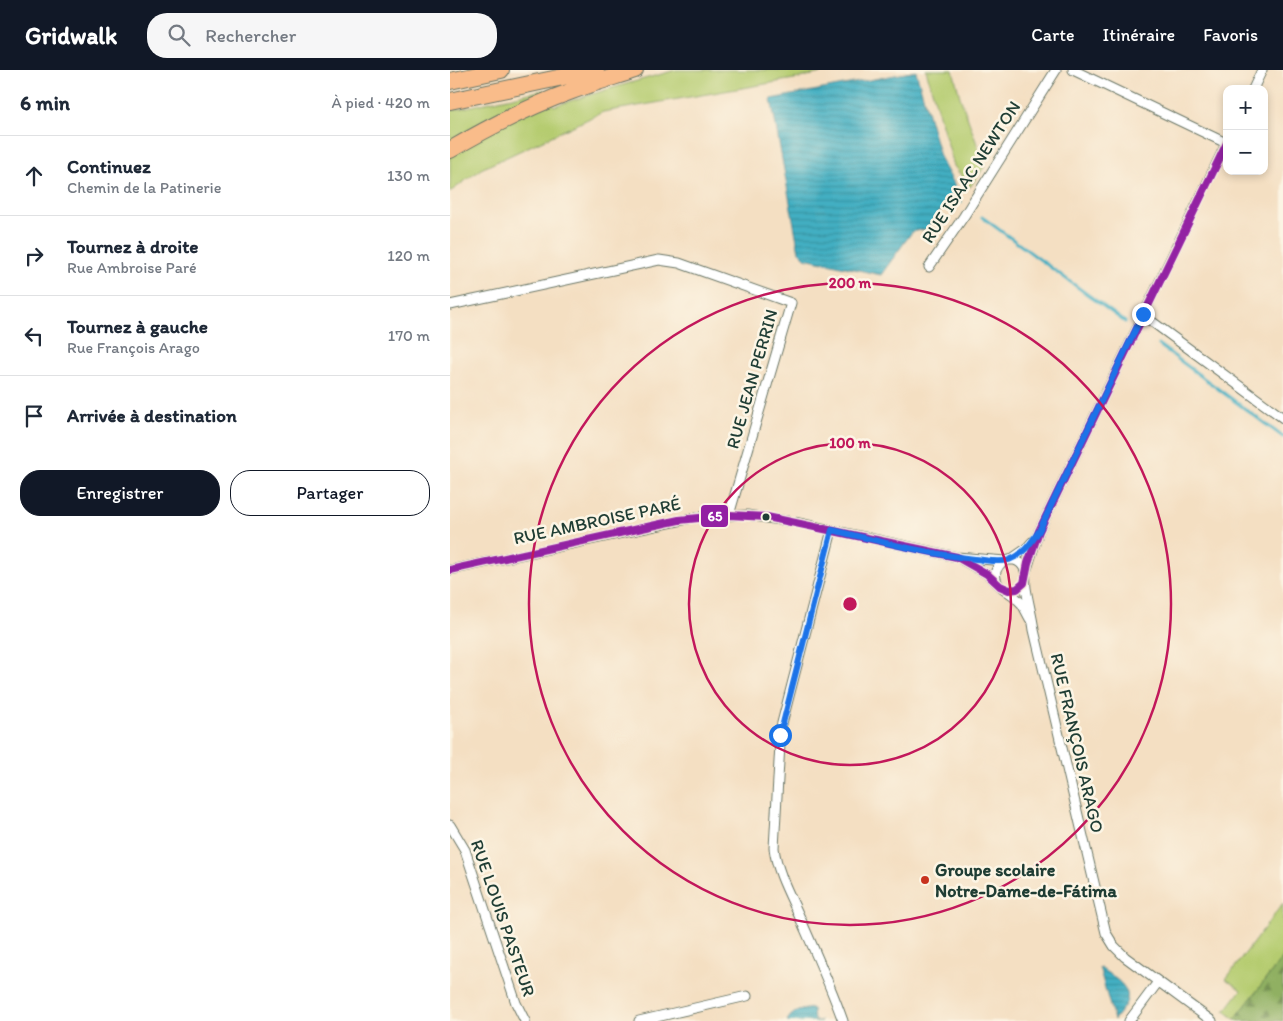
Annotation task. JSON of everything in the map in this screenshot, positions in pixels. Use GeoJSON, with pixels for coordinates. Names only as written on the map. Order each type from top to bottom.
{"type":"FeatureCollection","features":[{"type":"Feature","properties":{"kind":"highway"},"geometry":{"type":"LineString","coordinates":[[450,81],[501,70]]}},
{"type":"Feature","properties":{"kind":"highway"},"geometry":{"type":"LineString","coordinates":[[450,101],[596,70]]}},
{"type":"Feature","properties":{"kind":"highway"},"geometry":{"type":"LineString","coordinates":[[450,150],[508,118],[571,91],[635,70]]}},
{"type":"Feature","properties":{"kind":"street","name":"RUE ISAAC NEWTON"},"geometry":{"type":"LineString","coordinates":[[929,267],[1056,70]]}},
{"type":"Feature","properties":{"kind":"street"},"geometry":{"type":"LineString","coordinates":[[1073,70],[1223,141]]}},
{"type":"Feature","properties":{"kind":"street"},"geometry":{"type":"LineString","coordinates":[[1254,85],[1262,70]]}},
{"type":"Feature","properties":{"kind":"street","name":"RUE FRANÇOIS ARAGO"},"geometry":{"type":"LineString","coordinates":[[1212,1021],[1120,952],[1106,933],[1034,630],[1026,575],[1039,531],[1223,151]]}},
{"type":"Feature","properties":{"kind":"street","name":"RUE JEAN PERRIN"},"geometry":{"type":"LineString","coordinates":[[450,305],[659,260],[679,263],[791,303],[729,515]]}},
{"type":"Feature","properties":{"kind":"street"},"geometry":{"type":"LineString","coordinates":[[1143,314],[1283,418]]}},
{"type":"Feature","properties":{"kind":"street","name":"RUE AMBROISE PARÉ"},"geometry":{"type":"LineString","coordinates":[[450,570],[679,520],[729,515],[768,517],[957,557],[1008,560]]}},
{"type":"Feature","properties":{"kind":"street"},"geometry":{"type":"LineString","coordinates":[[832,530],[781,727],[774,848],[783,881],[844,1021]]}},
{"type":"Feature","properties":{"kind":"street","name":"RUE FRANÇOIS ARAGO"},"geometry":{"type":"LineString","coordinates":[[1008,560],[1026,549],[1039,531]]}},
{"type":"Feature","properties":{"kind":"street","name":"RUE AMBROISE PARÉ"},"geometry":{"type":"LineString","coordinates":[[957,557],[987,574],[1001,587]]}},
{"type":"Feature","properties":{"kind":"street"},"geometry":{"type":"LineString","coordinates":[[1008,560],[1020,563],[1026,575],[1022,585],[1016,589],[1009,590],[1001,587],[996,580],[996,572],[999,565],[1008,560]]}},
{"type":"Feature","properties":{"kind":"street","name":"RUE FRANÇOIS ARAGO"},"geometry":{"type":"LineString","coordinates":[[1001,587],[1022,604],[1034,630]]}},
{"type":"Feature","properties":{"kind":"street","name":"RUE LOUIS PASTEUR"},"geometry":{"type":"LineString","coordinates":[[450,826],[466,850],[516,1003],[525,1021]]}},
{"type":"Feature","properties":{"kind":"street"},"geometry":{"type":"LineString","coordinates":[[1130,1021],[1158,982]]}},
{"type":"Feature","properties":{"kind":"street"},"geometry":{"type":"LineString","coordinates":[[639,1021],[668,1018],[747,996]]}},
{"type":"Feature","properties":{"kind":"green space"},"geometry":{"type":"Polygon","coordinates":[[[676,70],[833,70],[800,78],[603,112],[481,169],[450,192],[450,111],[543,90],[554,106],[676,70]]]}},
{"type":"Feature","properties":{"kind":"green space"},"geometry":{"type":"Polygon","coordinates":[[[926,70],[953,70],[960,97],[985,166],[970,187],[954,166],[926,70]]]}},
{"type":"Feature","properties":{"kind":"green space"},"geometry":{"type":"Polygon","coordinates":[[[1283,903],[1283,957],[1235,1019],[1225,1011],[1241,990],[1226,979],[1283,903]]]}},
{"type":"Feature","properties":{"kind":"green space"},"geometry":{"type":"Polygon","coordinates":[[[1283,957],[1283,1021],[1238,1021],[1235,1019],[1283,957]]]}},
{"type":"Feature","properties":{"kind":"water"},"geometry":{"type":"Polygon","coordinates":[[[916,71],[941,160],[957,189],[926,229],[912,232],[881,275],[805,258],[799,252],[771,99],[916,71]]]}},
{"type":"Feature","properties":{"kind":"water"},"geometry":{"type":"Polygon","coordinates":[[[1099,967],[1118,981],[1126,990],[1127,1000],[1125,1005],[1114,1020],[1099,967]]]}},
{"type":"Feature","properties":{"kind":"water"},"geometry":{"type":"Polygon","coordinates":[[[813,1009],[814,1021],[787,1021],[794,1013],[813,1009]]]}},
{"type":"Feature","properties":{"kind":"waterway"},"geometry":{"type":"LineString","coordinates":[[950,193],[961,202]]}},
{"type":"Feature","properties":{"kind":"waterway"},"geometry":{"type":"LineString","coordinates":[[982,217],[1125,322]]}},
{"type":"Feature","properties":{"kind":"waterway"},"geometry":{"type":"LineString","coordinates":[[1159,345],[1283,437]]}},
{"type":"Feature","properties":{"kind":"transit line","name":"65"},"geometry":{"type":"LineString","coordinates":[[450,570],[679,520],[729,515],[767,517],[957,557],[987,574],[1000,586],[1009,590],[1017,589],[1024,583],[1028,563],[1039,531],[1223,151]]}},
{"type":"Feature","properties":{"kind":"place","name":"Groupe scolaire Notre-Dame-de-Fátima"},"geometry":{"type":"Point","coordinates":[925,880]}},
{"type":"Feature","properties":{"kind":"route"},"geometry":{"type":"LineString","coordinates":[[780,735],[832,530],[957,557],[1005,561],[1017,556],[1026,549],[1039,531],[1143,314]]}}]}
